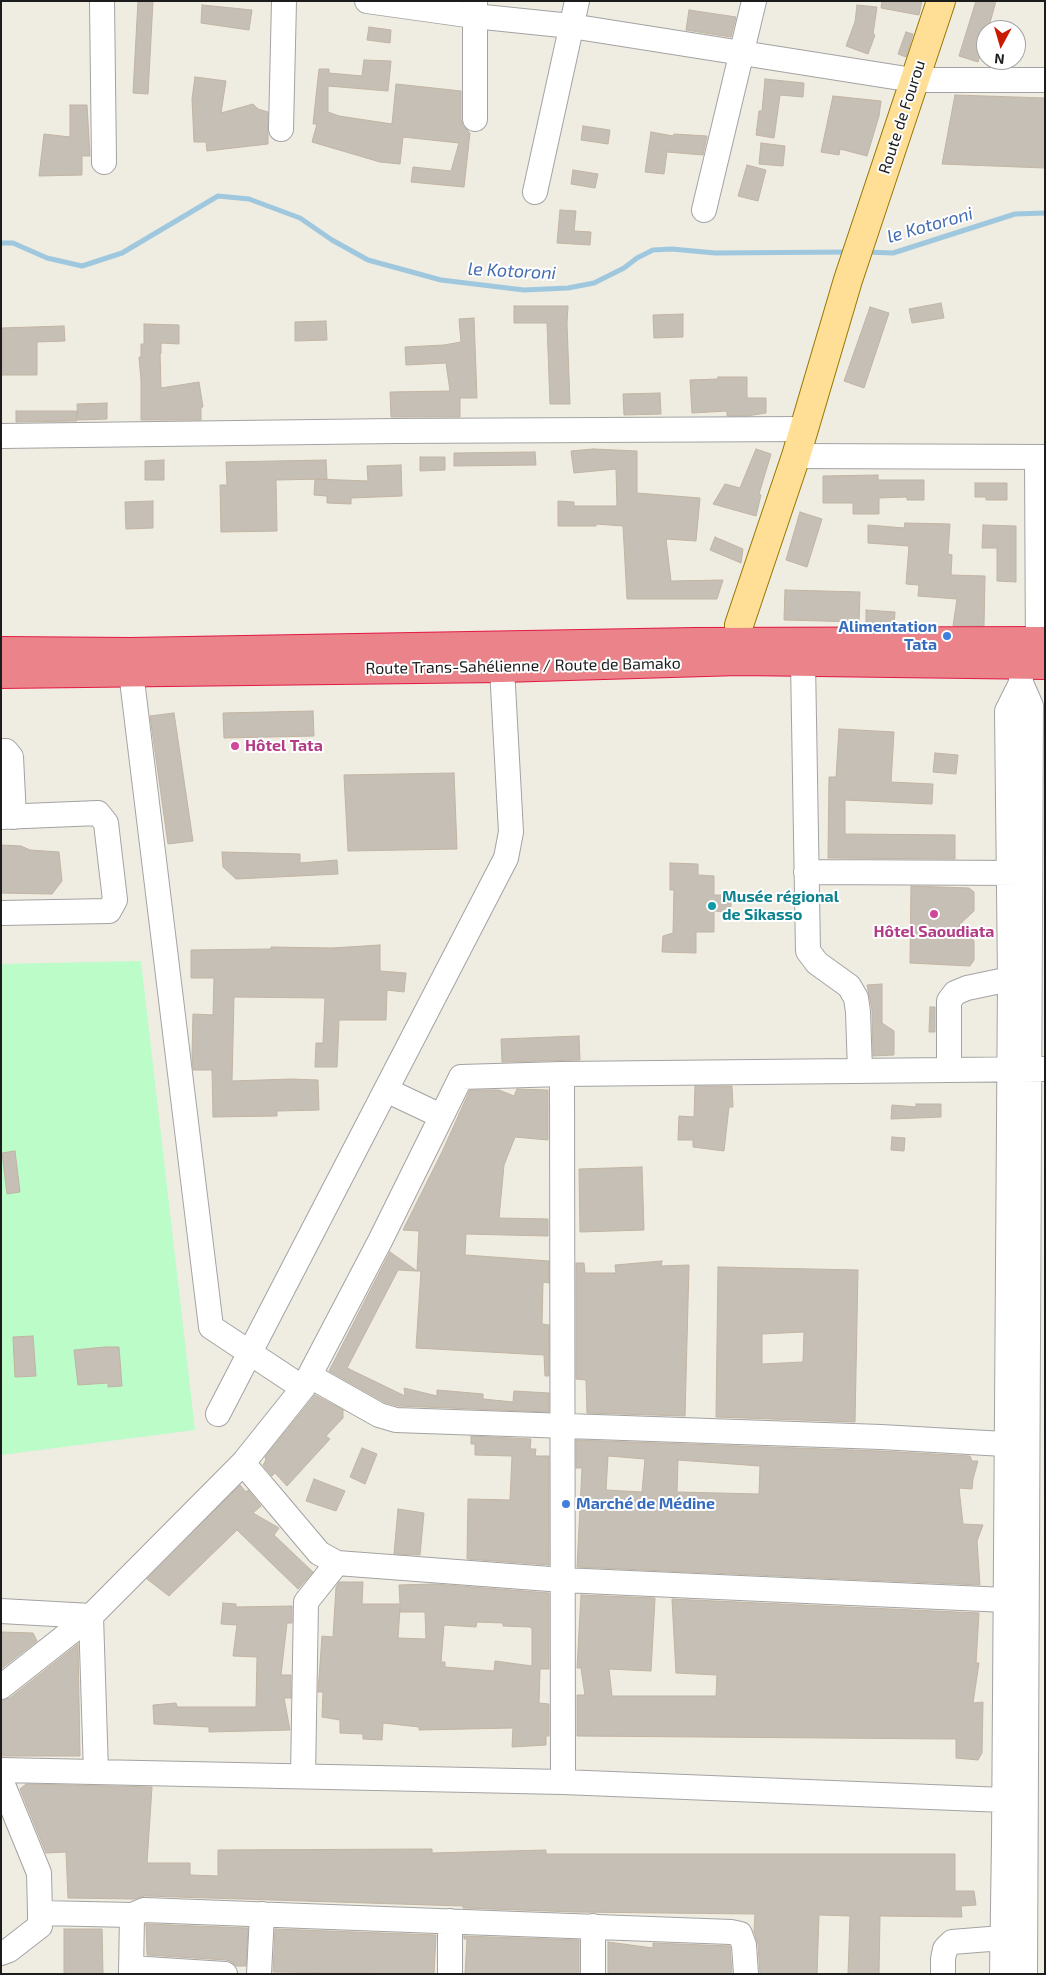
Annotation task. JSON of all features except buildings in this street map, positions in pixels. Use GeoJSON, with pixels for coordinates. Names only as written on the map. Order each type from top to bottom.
{"type":"FeatureCollection","features":[{"type":"Feature","properties":{"kind":"highway","name":"Route Trans-Sahélienne / Route de Bamako"},"geometry":{"type":"LineString","coordinates":[[1,651],[131,662],[502,668],[739,652],[803,662],[1032,657]]}},
{"type":"Feature","properties":{"kind":"highway","name":"Route Trans-Sahélienne / Route de Bamako"},"geometry":{"type":"LineString","coordinates":[[1,674],[131,662],[739,652],[1032,657]]}},
{"type":"Feature","properties":{"kind":"main road","name":"Route de Fourou"},"geometry":{"type":"LineString","coordinates":[[739,652],[739,625],[796,456],[848,280],[940,1]]}},
{"type":"Feature","properties":{"kind":"street"},"geometry":{"type":"LineString","coordinates":[[102,1],[104,162]]}},
{"type":"Feature","properties":{"kind":"street"},"geometry":{"type":"LineString","coordinates":[[281,129],[284,1]]}},
{"type":"Feature","properties":{"kind":"street"},"geometry":{"type":"LineString","coordinates":[[367,1],[475,8],[571,26],[913,80],[1045,80]]}},
{"type":"Feature","properties":{"kind":"street"},"geometry":{"type":"LineString","coordinates":[[535,192],[577,1]]}},
{"type":"Feature","properties":{"kind":"street"},"geometry":{"type":"LineString","coordinates":[[704,210],[754,1]]}},
{"type":"Feature","properties":{"kind":"street"},"geometry":{"type":"LineString","coordinates":[[475,8],[475,119]]}},
{"type":"Feature","properties":{"kind":"street"},"geometry":{"type":"LineString","coordinates":[[1,436],[804,429]]}},
{"type":"Feature","properties":{"kind":"street"},"geometry":{"type":"LineString","coordinates":[[796,456],[1041,457],[1032,657],[1007,710],[1028,873],[1025,1974]]}},
{"type":"Feature","properties":{"kind":"street"},"geometry":{"type":"LineString","coordinates":[[131,662],[211,1327],[250,1352],[306,1382],[379,1415],[396,1420],[870,1437],[1026,1445]]}},
{"type":"Feature","properties":{"kind":"street"},"geometry":{"type":"LineString","coordinates":[[803,662],[808,951],[817,963],[849,986],[856,998],[860,1070]]}},
{"type":"Feature","properties":{"kind":"street"},"geometry":{"type":"LineString","coordinates":[[218,1414],[506,858],[511,832],[502,668]]}},
{"type":"Feature","properties":{"kind":"street"},"geometry":{"type":"LineString","coordinates":[[1,751],[6,751],[11,757],[8,817],[98,813],[106,823],[115,900],[109,912],[1,913]]}},
{"type":"Feature","properties":{"kind":"street"},"geometry":{"type":"LineString","coordinates":[[806,872],[1028,873]]}},
{"type":"Feature","properties":{"kind":"street"},"geometry":{"type":"LineString","coordinates":[[1028,873],[1010,979],[1028,1068]]}},
{"type":"Feature","properties":{"kind":"street"},"geometry":{"type":"LineString","coordinates":[[949,1070],[949,1001],[955,993],[967,988],[1010,979]]}},
{"type":"Feature","properties":{"kind":"street"},"geometry":{"type":"LineString","coordinates":[[1,1687],[91,1616],[243,1463],[306,1382],[380,1241],[461,1076],[1028,1068]]}},
{"type":"Feature","properties":{"kind":"street"},"geometry":{"type":"LineString","coordinates":[[562,1074],[563,1782]]}},
{"type":"Feature","properties":{"kind":"street"},"geometry":{"type":"LineString","coordinates":[[386,1090],[440,1116]]}},
{"type":"Feature","properties":{"kind":"street"},"geometry":{"type":"LineString","coordinates":[[1002,1974],[1002,1938],[1025,1841],[1004,1800],[1025,1638],[1006,1600],[1026,1445]]}},
{"type":"Feature","properties":{"kind":"street"},"geometry":{"type":"LineString","coordinates":[[243,1463],[319,1553],[337,1563],[563,1580],[1006,1600]]}},
{"type":"Feature","properties":{"kind":"street"},"geometry":{"type":"LineString","coordinates":[[303,1776],[306,1602],[337,1563]]}},
{"type":"Feature","properties":{"kind":"street"},"geometry":{"type":"LineString","coordinates":[[1,1610],[91,1616]]}},
{"type":"Feature","properties":{"kind":"street"},"geometry":{"type":"LineString","coordinates":[[91,1616],[96,1772]]}},
{"type":"Feature","properties":{"kind":"street"},"geometry":{"type":"LineString","coordinates":[[1,1770],[563,1782],[1004,1800]]}},
{"type":"Feature","properties":{"kind":"street"},"geometry":{"type":"LineString","coordinates":[[1,1780],[39,1873],[40,1919]]}},
{"type":"Feature","properties":{"kind":"street"},"geometry":{"type":"LineString","coordinates":[[1,1953],[9,1950],[40,1919],[132,1915],[144,1910],[731,1932],[740,1934],[744,1945],[746,1974]]}},
{"type":"Feature","properties":{"kind":"street"},"geometry":{"type":"LineString","coordinates":[[259,1974],[262,1914]]}},
{"type":"Feature","properties":{"kind":"street"},"geometry":{"type":"LineString","coordinates":[[132,1915],[131,1971],[225,1974]]}},
{"type":"Feature","properties":{"kind":"street"},"geometry":{"type":"LineString","coordinates":[[450,1921],[450,1974]]}},
{"type":"Feature","properties":{"kind":"street"},"geometry":{"type":"LineString","coordinates":[[593,1926],[593,1974]]}},
{"type":"Feature","properties":{"kind":"street"},"geometry":{"type":"LineString","coordinates":[[943,1974],[945,1949],[952,1942],[1002,1938]]}},
{"type":"Feature","properties":{"kind":"green space"},"geometry":{"type":"Polygon","coordinates":[[[141,961],[195,1430],[1,1455],[1,964],[141,961]]]}},
{"type":"Feature","properties":{"kind":"waterway","name":"le Kotoroni"},"geometry":{"type":"LineString","coordinates":[[1,243],[13,243],[47,258],[82,266],[122,253],[218,196],[249,199],[300,218],[332,240],[368,260],[441,280],[524,290],[568,288],[594,283],[624,268],[637,258],[653,250],[672,249],[715,253],[848,252]]}},
{"type":"Feature","properties":{"kind":"waterway","name":"le Kotoroni"},"geometry":{"type":"LineString","coordinates":[[866,252],[893,253],[1015,214],[1045,213]]}},
{"type":"Feature","properties":{"kind":"place","name":"Alimentation Tata"},"geometry":{"type":"Point","coordinates":[947,636]}},
{"type":"Feature","properties":{"kind":"place","name":"Hôtel Tata"},"geometry":{"type":"Point","coordinates":[235,746]}},
{"type":"Feature","properties":{"kind":"place","name":"Musée régional de Sikasso"},"geometry":{"type":"Point","coordinates":[712,906]}},
{"type":"Feature","properties":{"kind":"place","name":"Hôtel Saoudiata"},"geometry":{"type":"Point","coordinates":[934,914]}},
{"type":"Feature","properties":{"kind":"place","name":"Marché de Médine"},"geometry":{"type":"Point","coordinates":[566,1504]}}]}
